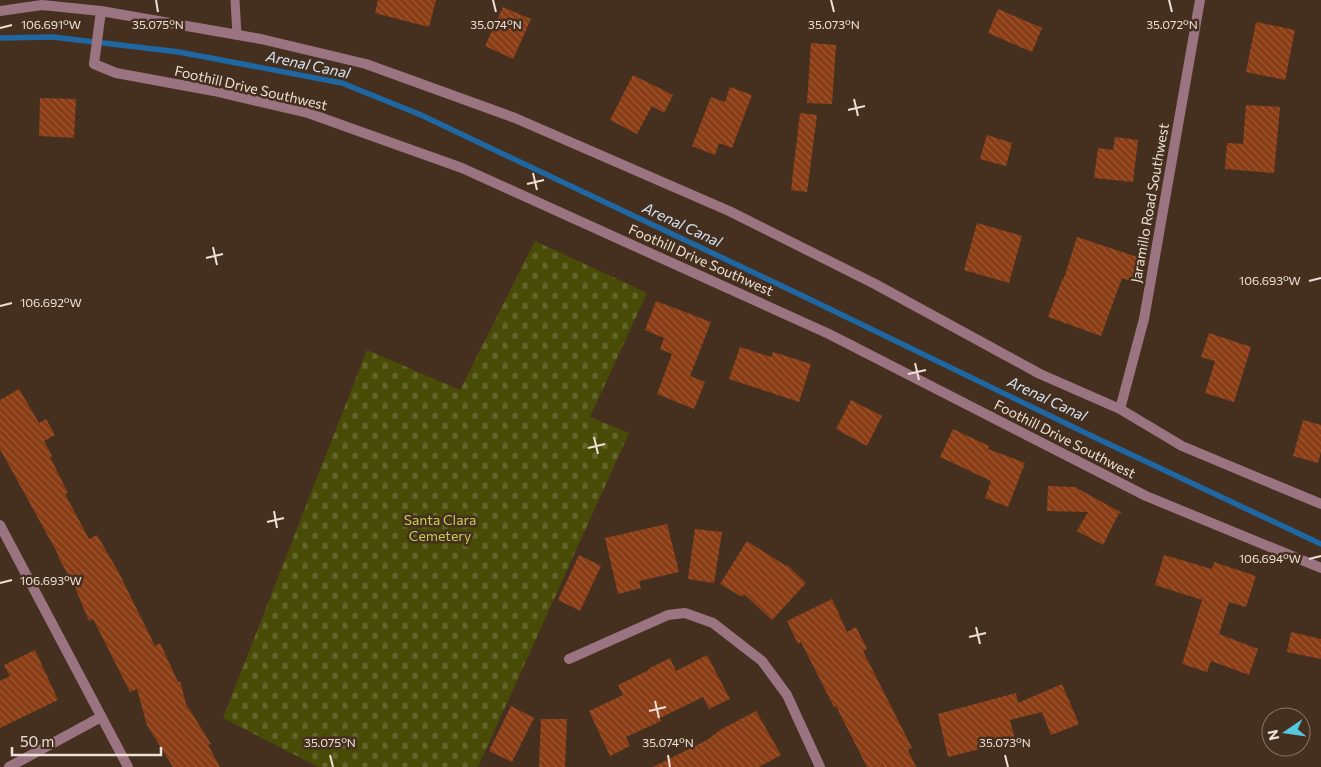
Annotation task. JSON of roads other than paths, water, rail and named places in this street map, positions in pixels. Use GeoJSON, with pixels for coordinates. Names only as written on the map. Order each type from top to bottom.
{"type":"FeatureCollection","features":[{"type":"Feature","properties":{"kind":"street","name":"Jaramillo Road Southwest"},"geometry":{"type":"LineString","coordinates":[[1120,409],[1144,319],[1200,0]]}},
{"type":"Feature","properties":{"kind":"street"},"geometry":{"type":"LineString","coordinates":[[0,11],[42,5],[100,17],[261,39],[366,64],[514,118],[728,211],[875,284],[1040,374],[1120,409],[1182,446],[1321,504]]}},
{"type":"Feature","properties":{"kind":"street","name":"Foothill Drive Southwest"},"geometry":{"type":"LineString","coordinates":[[100,17],[94,64],[116,73],[214,91],[308,113],[462,168],[829,334],[1146,496],[1321,568]]}},
{"type":"Feature","properties":{"kind":"street"},"geometry":{"type":"LineString","coordinates":[[0,525],[128,767]]}},
{"type":"Feature","properties":{"kind":"street"},"geometry":{"type":"LineString","coordinates":[[569,659],[668,615],[685,613],[713,624],[762,661],[787,695],[820,767]]}},
{"type":"Feature","properties":{"kind":"street"},"geometry":{"type":"LineString","coordinates":[[9,767],[101,717]]}},
{"type":"Feature","properties":{"kind":"lane"},"geometry":{"type":"LineString","coordinates":[[235,0],[236,35]]}},
{"type":"Feature","properties":{"kind":"waterway","name":"Arenal Canal"},"geometry":{"type":"LineString","coordinates":[[0,38],[53,37],[179,52],[342,83],[421,115],[1321,544]]}},
{"type":"Feature","properties":{"kind":"park label","name":"Santa Clara Cemetery"},"geometry":{"type":"Point","coordinates":[440,528]}}]}
